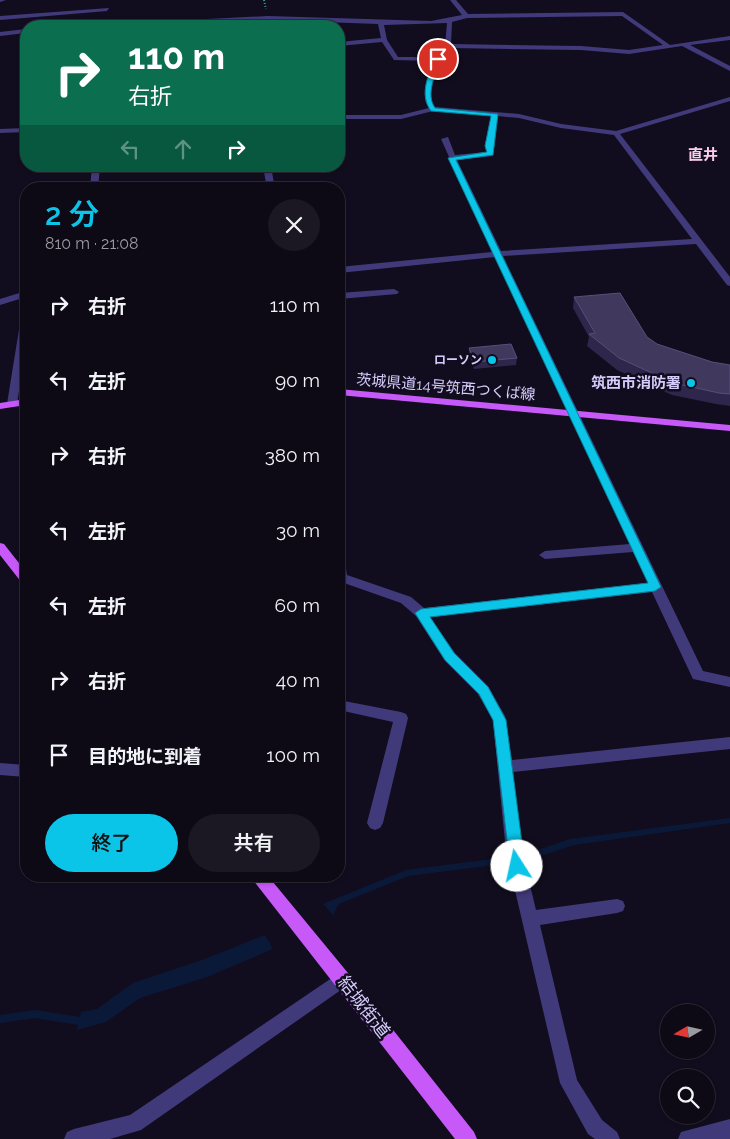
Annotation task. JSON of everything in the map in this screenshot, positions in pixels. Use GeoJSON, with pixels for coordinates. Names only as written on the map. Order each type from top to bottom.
{"type":"FeatureCollection","features":[{"type":"Feature","properties":{"kind":"main road","name":"茨城県道14号筑西つくば線"},"geometry":{"type":"LineString","coordinates":[[345,393],[730,428]]}},
{"type":"Feature","properties":{"kind":"main road"},"geometry":{"type":"LineString","coordinates":[[0,406],[20,403]]}},
{"type":"Feature","properties":{"kind":"main road"},"geometry":{"type":"LineString","coordinates":[[0,546],[20,572]]}},
{"type":"Feature","properties":{"kind":"main road","name":"結城街道"},"geometry":{"type":"LineString","coordinates":[[263,882],[342,979],[467,1139]]}},
{"type":"Feature","properties":{"kind":"street"},"geometry":{"type":"LineString","coordinates":[[107,20],[108,0]]}},
{"type":"Feature","properties":{"kind":"street"},"geometry":{"type":"LineString","coordinates":[[453,0],[466,16]]}},
{"type":"Feature","properties":{"kind":"street"},"geometry":{"type":"LineString","coordinates":[[0,18],[107,9]]}},
{"type":"Feature","properties":{"kind":"street"},"geometry":{"type":"LineString","coordinates":[[345,21],[381,24],[450,23],[466,16],[623,14],[669,47]]}},
{"type":"Feature","properties":{"kind":"street"},"geometry":{"type":"LineString","coordinates":[[228,20],[294,17],[331,20]]}},
{"type":"Feature","properties":{"kind":"street"},"geometry":{"type":"LineString","coordinates":[[433,109],[428,102],[428,86],[438,59],[448,46],[450,23]]}},
{"type":"Feature","properties":{"kind":"street"},"geometry":{"type":"LineString","coordinates":[[381,24],[384,40],[396,59],[438,59]]}},
{"type":"Feature","properties":{"kind":"street"},"geometry":{"type":"LineString","coordinates":[[0,34],[20,32]]}},
{"type":"Feature","properties":{"kind":"street"},"geometry":{"type":"LineString","coordinates":[[448,46],[572,48],[629,52],[730,38]]}},
{"type":"Feature","properties":{"kind":"street"},"geometry":{"type":"LineString","coordinates":[[345,43],[384,40]]}},
{"type":"Feature","properties":{"kind":"street"},"geometry":{"type":"LineString","coordinates":[[684,45],[730,69]]}},
{"type":"Feature","properties":{"kind":"street"},"geometry":{"type":"LineString","coordinates":[[345,117],[401,117],[433,109],[519,116],[561,126],[616,133],[730,99]]}},
{"type":"Feature","properties":{"kind":"street"},"geometry":{"type":"LineString","coordinates":[[452,158],[490,154],[489,146],[495,114]]}},
{"type":"Feature","properties":{"kind":"street"},"geometry":{"type":"LineString","coordinates":[[0,131],[20,130]]}},
{"type":"Feature","properties":{"kind":"street"},"geometry":{"type":"LineString","coordinates":[[616,133],[729,281]]}},
{"type":"Feature","properties":{"kind":"street"},"geometry":{"type":"LineString","coordinates":[[445,139],[452,158],[698,675],[730,682]]}},
{"type":"Feature","properties":{"kind":"street"},"geometry":{"type":"LineString","coordinates":[[345,269],[499,254],[697,241]]}},
{"type":"Feature","properties":{"kind":"street"},"geometry":{"type":"LineString","coordinates":[[345,296],[394,292]]}},
{"type":"Feature","properties":{"kind":"street"},"geometry":{"type":"LineString","coordinates":[[0,302],[20,296]]}},
{"type":"Feature","properties":{"kind":"street"},"geometry":{"type":"LineString","coordinates":[[12,404],[20,354]]}},
{"type":"Feature","properties":{"kind":"street"},"geometry":{"type":"LineString","coordinates":[[545,555],[637,548]]}},
{"type":"Feature","properties":{"kind":"street"},"geometry":{"type":"LineString","coordinates":[[345,581],[406,600],[421,613],[450,657],[484,690],[500,720],[516,859],[570,1083],[595,1127],[610,1139]]}},
{"type":"Feature","properties":{"kind":"street"},"geometry":{"type":"LineString","coordinates":[[421,613],[655,587]]}},
{"type":"Feature","properties":{"kind":"street"},"geometry":{"type":"LineString","coordinates":[[345,706],[401,718],[375,822]]}},
{"type":"Feature","properties":{"kind":"street"},"geometry":{"type":"LineString","coordinates":[[505,767],[730,743]]}},
{"type":"Feature","properties":{"kind":"street"},"geometry":{"type":"LineString","coordinates":[[0,769],[20,771]]}},
{"type":"Feature","properties":{"kind":"street"},"geometry":{"type":"LineString","coordinates":[[530,919],[617,906]]}},
{"type":"Feature","properties":{"kind":"street"},"geometry":{"type":"LineString","coordinates":[[74,1139],[134,1123],[342,979]]}},
{"type":"Feature","properties":{"kind":"street"},"geometry":{"type":"LineString","coordinates":[[688,1139],[730,1129]]}},
{"type":"Feature","properties":{"kind":"water"},"geometry":{"type":"Polygon","coordinates":[[[730,818],[730,823],[574,845],[526,861],[408,876],[339,904],[333,915],[323,904],[406,870],[523,855],[570,839],[730,818]]]}},
{"type":"Feature","properties":{"kind":"water"},"geometry":{"type":"Polygon","coordinates":[[[265,935],[273,949],[207,977],[140,998],[106,1022],[77,1030],[81,1012],[97,1009],[133,983],[202,960],[265,935]]]}},
{"type":"Feature","properties":{"kind":"building"},"geometry":{"type":"Polygon","coordinates":[[[620,293],[647,337],[657,344],[712,362],[730,365],[730,394],[674,383],[619,358],[589,334],[595,333],[574,297],[620,293]]]}},
{"type":"Feature","properties":{"kind":"building"},"geometry":{"type":"Polygon","coordinates":[[[511,344],[517,358],[475,362],[469,348],[511,344]]]}},
{"type":"Feature","properties":{"kind":"waterway"},"geometry":{"type":"LineString","coordinates":[[0,1019],[35,1014],[79,1021],[87,1019]]}},
{"type":"Feature","properties":{"kind":"place","name":"ローソン"},"geometry":{"type":"Point","coordinates":[492,360]}},
{"type":"Feature","properties":{"kind":"place","name":"筑西市消防署"},"geometry":{"type":"Point","coordinates":[691,383]}},
{"type":"Feature","properties":{"kind":"district","name":"直井"},"geometry":{"type":"Point","coordinates":[703,155]}},
{"type":"Feature","properties":{"kind":"route"},"geometry":{"type":"LineString","coordinates":[[438,59],[428,86],[428,102],[433,109],[495,114],[489,146],[490,154],[487,156],[452,158],[655,587],[421,613],[450,657],[484,690],[500,720],[517,866]]}}]}
